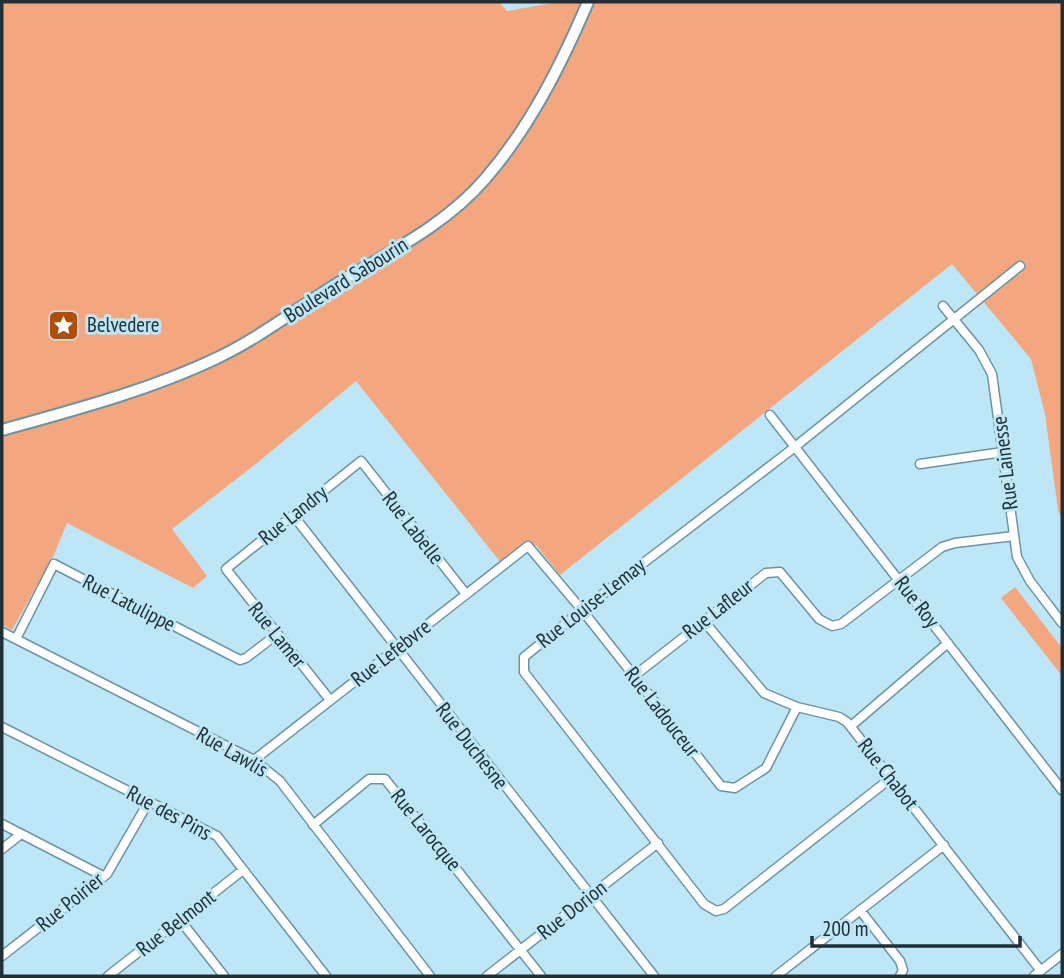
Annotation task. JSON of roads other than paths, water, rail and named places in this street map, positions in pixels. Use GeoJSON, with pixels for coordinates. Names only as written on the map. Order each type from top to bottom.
{"type":"FeatureCollection","features":[{"type":"Feature","properties":{"kind":"street","name":"Boulevard Sabourin"},"geometry":{"type":"LineString","coordinates":[[2,430],[144,386],[217,358],[444,217],[484,181],[523,130],[565,57],[588,2]]}},
{"type":"Feature","properties":{"kind":"street","name":"Rue Louise-Lemay"},"geometry":{"type":"LineString","coordinates":[[891,778],[724,909],[716,911],[704,904],[524,672],[524,657],[796,446],[1020,266]]}},
{"type":"Feature","properties":{"kind":"street","name":"Rue Lainesse"},"geometry":{"type":"LineString","coordinates":[[943,306],[982,355],[992,374],[1017,557],[1022,570],[1062,623]]}},
{"type":"Feature","properties":{"kind":"street","name":"Rue Roy"},"geometry":{"type":"LineString","coordinates":[[770,415],[1062,790]]}},
{"type":"Feature","properties":{"kind":"street"},"geometry":{"type":"LineString","coordinates":[[920,464],[1003,452]]}},
{"type":"Feature","properties":{"kind":"street","name":"Rue Landry"},"geometry":{"type":"LineString","coordinates":[[226,569],[361,461]]}},
{"type":"Feature","properties":{"kind":"street","name":"Rue Labelle"},"geometry":{"type":"LineString","coordinates":[[361,461],[466,594]]}},
{"type":"Feature","properties":{"kind":"street","name":"Rue Duchesne"},"geometry":{"type":"LineString","coordinates":[[293,515],[654,976]]}},
{"type":"Feature","properties":{"kind":"street","name":"Rue Lafleur"},"geometry":{"type":"LineString","coordinates":[[634,676],[766,573],[780,572],[819,619],[832,626],[841,624],[947,545],[1014,536]]}},
{"type":"Feature","properties":{"kind":"street","name":"Rue Ladouceur"},"geometry":{"type":"LineString","coordinates":[[528,545],[721,786],[735,788],[766,768],[797,707]]}},
{"type":"Feature","properties":{"kind":"street","name":"Rue Lefebvre"},"geometry":{"type":"LineString","coordinates":[[254,760],[528,545]]}},
{"type":"Feature","properties":{"kind":"street","name":"Rue Latulippe"},"geometry":{"type":"LineString","coordinates":[[16,639],[54,564],[240,660],[276,635]]}},
{"type":"Feature","properties":{"kind":"street","name":"Rue Lamer"},"geometry":{"type":"LineString","coordinates":[[226,569],[330,700]]}},
{"type":"Feature","properties":{"kind":"street","name":"Rue Chabot"},"geometry":{"type":"LineString","coordinates":[[703,621],[764,693],[797,707],[839,717],[851,726],[944,845],[1038,974]]}},
{"type":"Feature","properties":{"kind":"street","name":"Rue Lawlis"},"geometry":{"type":"LineString","coordinates":[[2,632],[254,760],[280,781],[430,976]]}},
{"type":"Feature","properties":{"kind":"street"},"geometry":{"type":"LineString","coordinates":[[851,726],[948,643]]}},
{"type":"Feature","properties":{"kind":"street","name":"Rue des Pins"},"geometry":{"type":"LineString","coordinates":[[2,727],[217,836],[326,976]]}},
{"type":"Feature","properties":{"kind":"street","name":"Rue Larocque"},"geometry":{"type":"LineString","coordinates":[[313,825],[369,779],[385,779],[521,950]]}},
{"type":"Feature","properties":{"kind":"street","name":"Rue Poirier"},"geometry":{"type":"LineString","coordinates":[[2,956],[107,874],[149,801]]}},
{"type":"Feature","properties":{"kind":"street"},"geometry":{"type":"LineString","coordinates":[[2,824],[103,876]]}},
{"type":"Feature","properties":{"kind":"street"},"geometry":{"type":"LineString","coordinates":[[2,849],[21,834]]}},
{"type":"Feature","properties":{"kind":"street","name":"Rue Dorion"},"geometry":{"type":"LineString","coordinates":[[487,976],[658,843]]}},
{"type":"Feature","properties":{"kind":"street"},"geometry":{"type":"LineString","coordinates":[[776,976],[944,845]]}},
{"type":"Feature","properties":{"kind":"street","name":"Rue Belmont"},"geometry":{"type":"LineString","coordinates":[[108,976],[243,870]]}},
{"type":"Feature","properties":{"kind":"street"},"geometry":{"type":"LineString","coordinates":[[860,911],[900,961],[903,970],[900,976]]}},
{"type":"Feature","properties":{"kind":"street"},"geometry":{"type":"LineString","coordinates":[[180,920],[224,976]]}},
{"type":"Feature","properties":{"kind":"street"},"geometry":{"type":"LineString","coordinates":[[521,950],[541,976]]}},
{"type":"Feature","properties":{"kind":"street"},"geometry":{"type":"LineString","coordinates":[[1038,974],[1062,954]]}},
{"type":"Feature","properties":{"kind":"place","name":"Belvedere"},"geometry":{"type":"Point","coordinates":[64,325]}}]}
